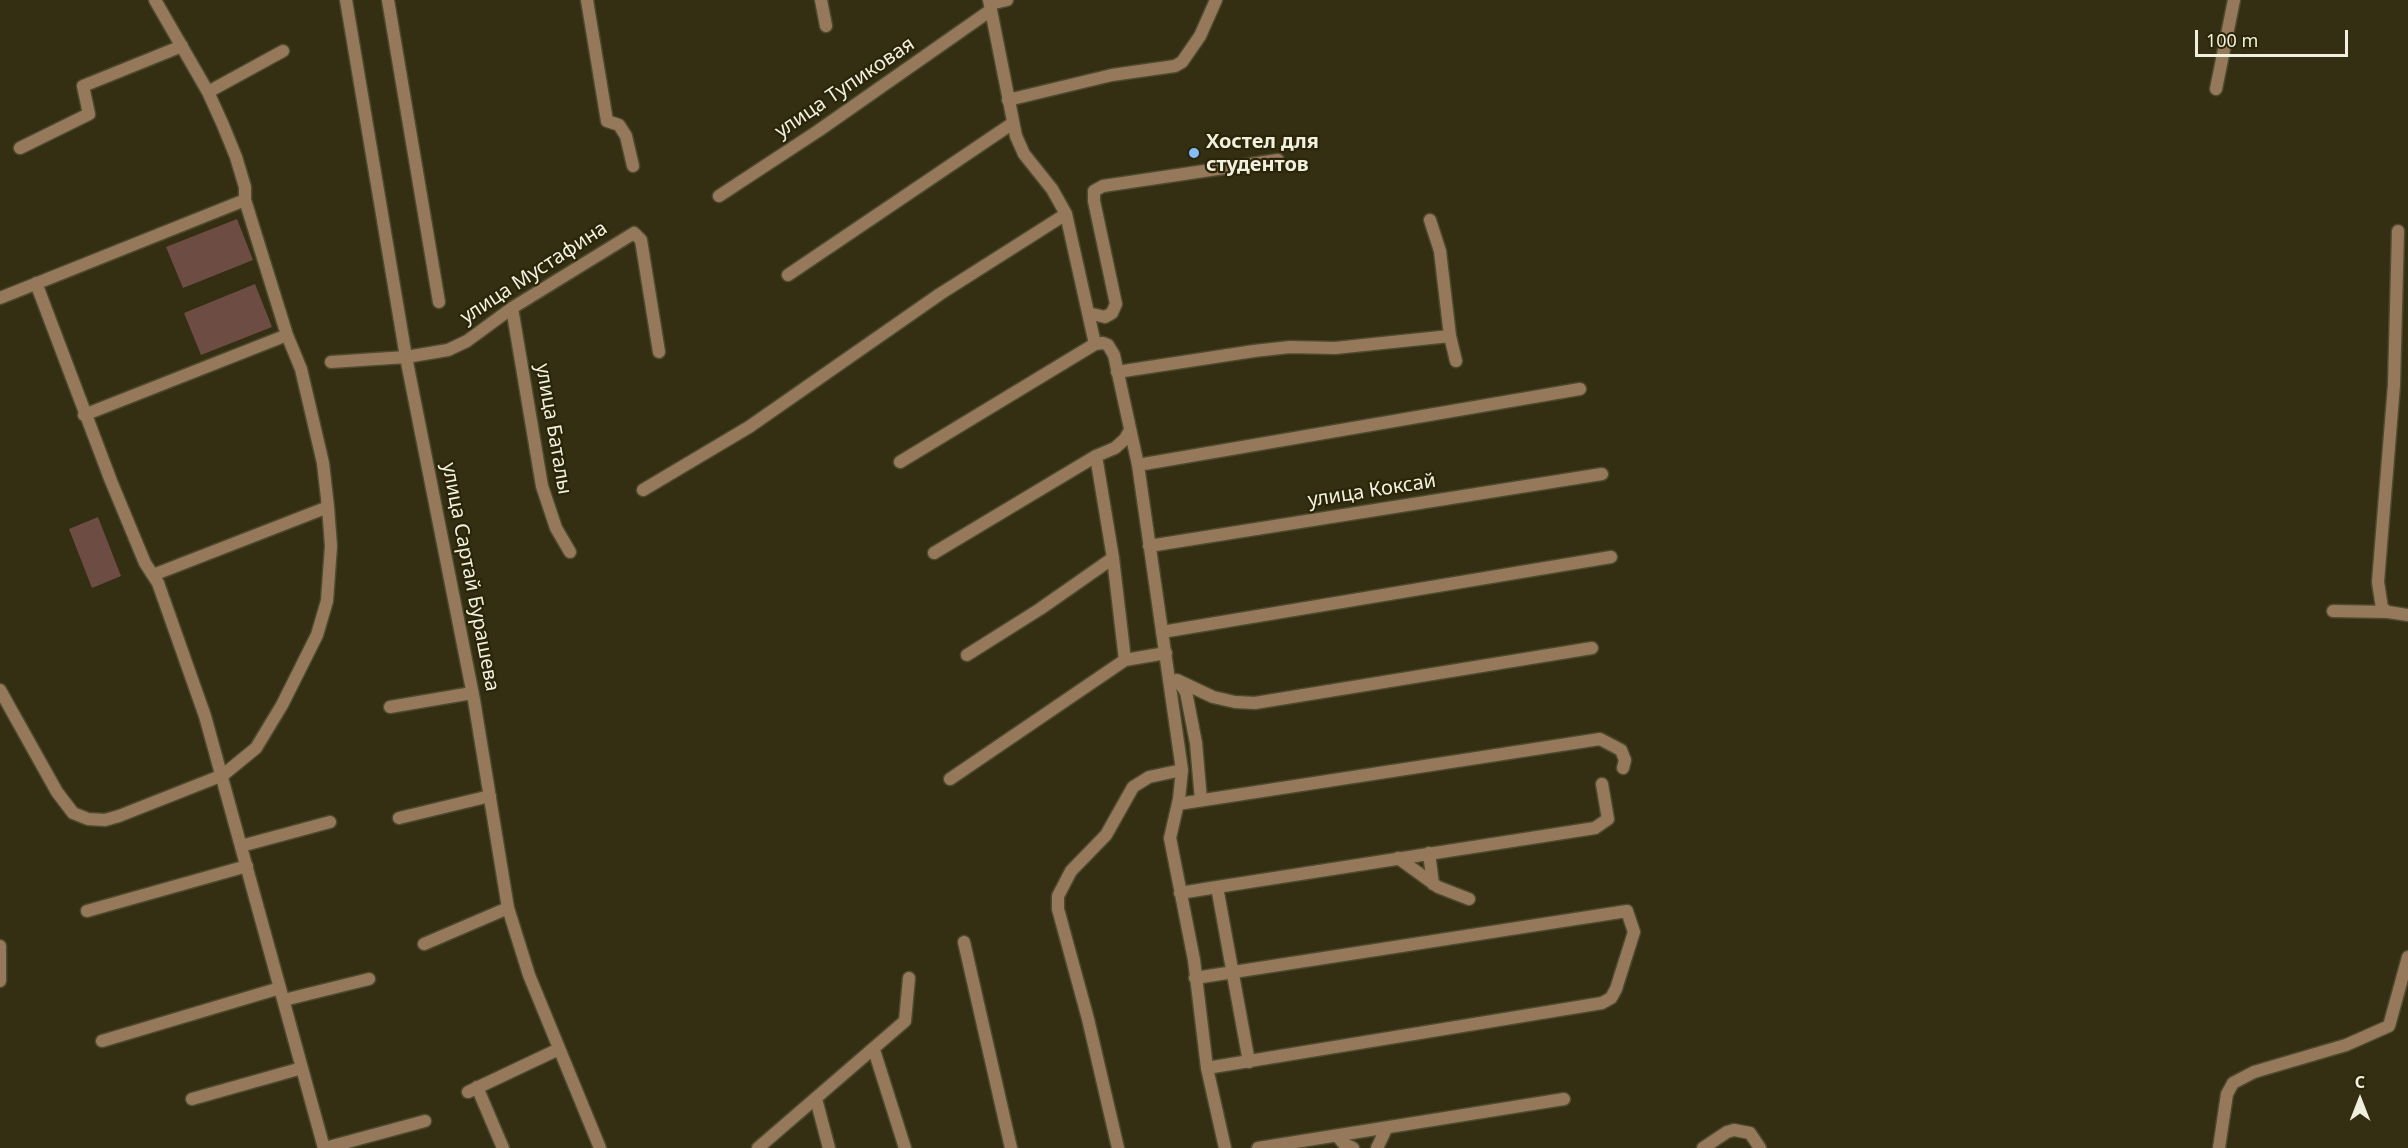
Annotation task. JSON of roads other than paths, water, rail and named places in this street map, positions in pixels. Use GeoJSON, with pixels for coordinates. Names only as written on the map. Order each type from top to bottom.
{"type":"FeatureCollection","features":[{"type":"Feature","properties":{"kind":"street"},"geometry":{"type":"LineString","coordinates":[[0,690],[57,792],[74,813],[88,819],[119,816],[223,775],[256,748],[282,705],[317,635],[327,601],[330,573],[328,507],[323,463],[303,380],[245,200],[245,187],[236,157],[208,92],[154,0]]}},
{"type":"Feature","properties":{"kind":"street","name":"улица Сартай Бурашева"},"geometry":{"type":"LineString","coordinates":[[346,0],[406,357],[472,693],[508,908],[529,975],[600,1148]]}},
{"type":"Feature","properties":{"kind":"street"},"geometry":{"type":"LineString","coordinates":[[388,0],[439,302]]}},
{"type":"Feature","properties":{"kind":"street"},"geometry":{"type":"LineString","coordinates":[[587,0],[607,121],[619,125],[626,136],[633,166]]}},
{"type":"Feature","properties":{"kind":"street"},"geometry":{"type":"LineString","coordinates":[[821,0],[826,26]]}},
{"type":"Feature","properties":{"kind":"street"},"geometry":{"type":"LineString","coordinates":[[1007,0],[990,5],[1012,123],[1024,154],[1052,189],[1066,214],[1095,344]]}},
{"type":"Feature","properties":{"kind":"street"},"geometry":{"type":"LineString","coordinates":[[1008,100],[1112,75],[1175,66],[1182,62],[1200,36],[1216,0]]}},
{"type":"Feature","properties":{"kind":"street"},"geometry":{"type":"LineString","coordinates":[[2217,89],[2234,0]]}},
{"type":"Feature","properties":{"kind":"street","name":"улица Тупиковая"},"geometry":{"type":"LineString","coordinates":[[718,196],[818,131],[990,5]]}},
{"type":"Feature","properties":{"kind":"street"},"geometry":{"type":"LineString","coordinates":[[20,148],[89,114],[83,86],[182,46]]}},
{"type":"Feature","properties":{"kind":"street"},"geometry":{"type":"LineString","coordinates":[[208,92],[283,51]]}},
{"type":"Feature","properties":{"kind":"street"},"geometry":{"type":"LineString","coordinates":[[788,274],[1012,123]]}},
{"type":"Feature","properties":{"kind":"street"},"geometry":{"type":"LineString","coordinates":[[1088,314],[1105,317],[1112,313],[1116,304],[1094,201],[1094,191],[1103,186],[1278,160]]}},
{"type":"Feature","properties":{"kind":"street"},"geometry":{"type":"LineString","coordinates":[[0,298],[245,200]]}},
{"type":"Feature","properties":{"kind":"street"},"geometry":{"type":"LineString","coordinates":[[643,490],[749,427],[940,294],[1066,214]]}},
{"type":"Feature","properties":{"kind":"street"},"geometry":{"type":"LineString","coordinates":[[1430,220],[1440,251],[1450,336],[1456,361]]}},
{"type":"Feature","properties":{"kind":"street"},"geometry":{"type":"LineString","coordinates":[[2388,612],[2379,602],[2378,582],[2393,396],[2398,231]]}},
{"type":"Feature","properties":{"kind":"street","name":"улица Мустафина"},"geometry":{"type":"LineString","coordinates":[[331,362],[406,357],[448,350],[467,341],[512,308],[634,233],[641,240],[659,352]]}},
{"type":"Feature","properties":{"kind":"street"},"geometry":{"type":"LineString","coordinates":[[36,283],[84,415],[133,535],[153,575],[201,705],[223,775],[324,1148],[425,1121]]}},
{"type":"Feature","properties":{"kind":"street","name":"улица Баталы"},"geometry":{"type":"LineString","coordinates":[[512,308],[542,486],[555,528],[570,552]]}},
{"type":"Feature","properties":{"kind":"street"},"geometry":{"type":"LineString","coordinates":[[84,415],[287,335]]}},
{"type":"Feature","properties":{"kind":"street"},"geometry":{"type":"LineString","coordinates":[[1117,372],[1254,351],[1335,348],[1450,336]]}},
{"type":"Feature","properties":{"kind":"street"},"geometry":{"type":"LineString","coordinates":[[900,462],[1095,344],[1108,345],[1114,355],[1138,465],[1162,632],[1173,677],[1182,770],[1178,804],[1170,838],[1195,978],[1207,1068],[1225,1148]]}},
{"type":"Feature","properties":{"kind":"street"},"geometry":{"type":"LineString","coordinates":[[1138,465],[1580,390]]}},
{"type":"Feature","properties":{"kind":"street"},"geometry":{"type":"LineString","coordinates":[[934,553],[1096,456],[1115,448],[1125,440],[1129,432]]}},
{"type":"Feature","properties":{"kind":"street"},"geometry":{"type":"LineString","coordinates":[[1096,456],[1113,558],[1125,660]]}},
{"type":"Feature","properties":{"kind":"street","name":"улица Коксай"},"geometry":{"type":"LineString","coordinates":[[1149,546],[1602,474]]}},
{"type":"Feature","properties":{"kind":"street"},"geometry":{"type":"LineString","coordinates":[[153,575],[328,507]]}},
{"type":"Feature","properties":{"kind":"street"},"geometry":{"type":"LineString","coordinates":[[1162,632],[1611,557]]}},
{"type":"Feature","properties":{"kind":"street"},"geometry":{"type":"LineString","coordinates":[[967,656],[1113,558]]}},
{"type":"Feature","properties":{"kind":"street"},"geometry":{"type":"LineString","coordinates":[[2333,611],[2388,612],[2408,615]]}},
{"type":"Feature","properties":{"kind":"street"},"geometry":{"type":"LineString","coordinates":[[1173,677],[1213,697],[1234,702],[1255,703],[1592,648]]}},
{"type":"Feature","properties":{"kind":"street"},"geometry":{"type":"LineString","coordinates":[[950,778],[1125,660],[1166,653]]}},
{"type":"Feature","properties":{"kind":"street"},"geometry":{"type":"LineString","coordinates":[[1173,677],[1186,692],[1196,743],[1201,800]]}},
{"type":"Feature","properties":{"kind":"street"},"geometry":{"type":"LineString","coordinates":[[390,707],[472,693]]}},
{"type":"Feature","properties":{"kind":"street"},"geometry":{"type":"LineString","coordinates":[[1178,804],[1600,739],[1621,750],[1624,760],[1623,768]]}},
{"type":"Feature","properties":{"kind":"street"},"geometry":{"type":"LineString","coordinates":[[1118,1148],[1088,1019],[1058,909],[1058,896],[1071,871],[1106,835],[1133,787],[1149,777],[1182,770]]}},
{"type":"Feature","properties":{"kind":"street"},"geometry":{"type":"LineString","coordinates":[[1180,893],[1595,828],[1608,819],[1602,784]]}},
{"type":"Feature","properties":{"kind":"street"},"geometry":{"type":"LineString","coordinates":[[399,818],[489,796]]}},
{"type":"Feature","properties":{"kind":"street"},"geometry":{"type":"LineString","coordinates":[[241,846],[330,822]]}},
{"type":"Feature","properties":{"kind":"street"},"geometry":{"type":"LineString","coordinates":[[1429,853],[1433,884]]}},
{"type":"Feature","properties":{"kind":"street"},"geometry":{"type":"LineString","coordinates":[[1398,858],[1433,884],[1469,899]]}},
{"type":"Feature","properties":{"kind":"street"},"geometry":{"type":"LineString","coordinates":[[87,911],[247,866]]}},
{"type":"Feature","properties":{"kind":"street"},"geometry":{"type":"LineString","coordinates":[[1217,887],[1249,1062]]}},
{"type":"Feature","properties":{"kind":"street"},"geometry":{"type":"LineString","coordinates":[[424,944],[508,908]]}},
{"type":"Feature","properties":{"kind":"street"},"geometry":{"type":"LineString","coordinates":[[1195,978],[1627,911],[1634,932],[1616,989],[1611,998],[1602,1003],[1207,1068]]}},
{"type":"Feature","properties":{"kind":"street"},"geometry":{"type":"LineString","coordinates":[[964,942],[1011,1148]]}},
{"type":"Feature","properties":{"kind":"street"},"geometry":{"type":"LineString","coordinates":[[0,946],[0,981]]}},
{"type":"Feature","properties":{"kind":"street"},"geometry":{"type":"LineString","coordinates":[[2219,1148],[2227,1094],[2233,1083],[2254,1072],[2346,1044],[2389,1026],[2408,957]]}},
{"type":"Feature","properties":{"kind":"street"},"geometry":{"type":"LineString","coordinates":[[758,1148],[905,1022],[909,978]]}},
{"type":"Feature","properties":{"kind":"street"},"geometry":{"type":"LineString","coordinates":[[284,1000],[369,979]]}},
{"type":"Feature","properties":{"kind":"street"},"geometry":{"type":"LineString","coordinates":[[102,1041],[280,988]]}},
{"type":"Feature","properties":{"kind":"street"},"geometry":{"type":"LineString","coordinates":[[503,1148],[472,1089],[559,1049]]}},
{"type":"Feature","properties":{"kind":"street"},"geometry":{"type":"LineString","coordinates":[[874,1050],[905,1148]]}},
{"type":"Feature","properties":{"kind":"street"},"geometry":{"type":"LineString","coordinates":[[192,1099],[302,1068]]}},
{"type":"Feature","properties":{"kind":"street"},"geometry":{"type":"LineString","coordinates":[[816,1099],[829,1148]]}},
{"type":"Feature","properties":{"kind":"street"},"geometry":{"type":"LineString","coordinates":[[1264,1148],[1317,1144],[1338,1137],[1564,1099]]}},
{"type":"Feature","properties":{"kind":"street"},"geometry":{"type":"LineString","coordinates":[[1377,1148],[1386,1129]]}},
{"type":"Feature","properties":{"kind":"street"},"geometry":{"type":"LineString","coordinates":[[1703,1148],[1734,1130],[1750,1133],[1760,1148]]}},
{"type":"Feature","properties":{"kind":"street"},"geometry":{"type":"LineString","coordinates":[[1338,1137],[1343,1143],[1353,1148]]}},
{"type":"Feature","properties":{"kind":"place","name":"Хостел для студентов"},"geometry":{"type":"Point","coordinates":[1194,153]}}]}
